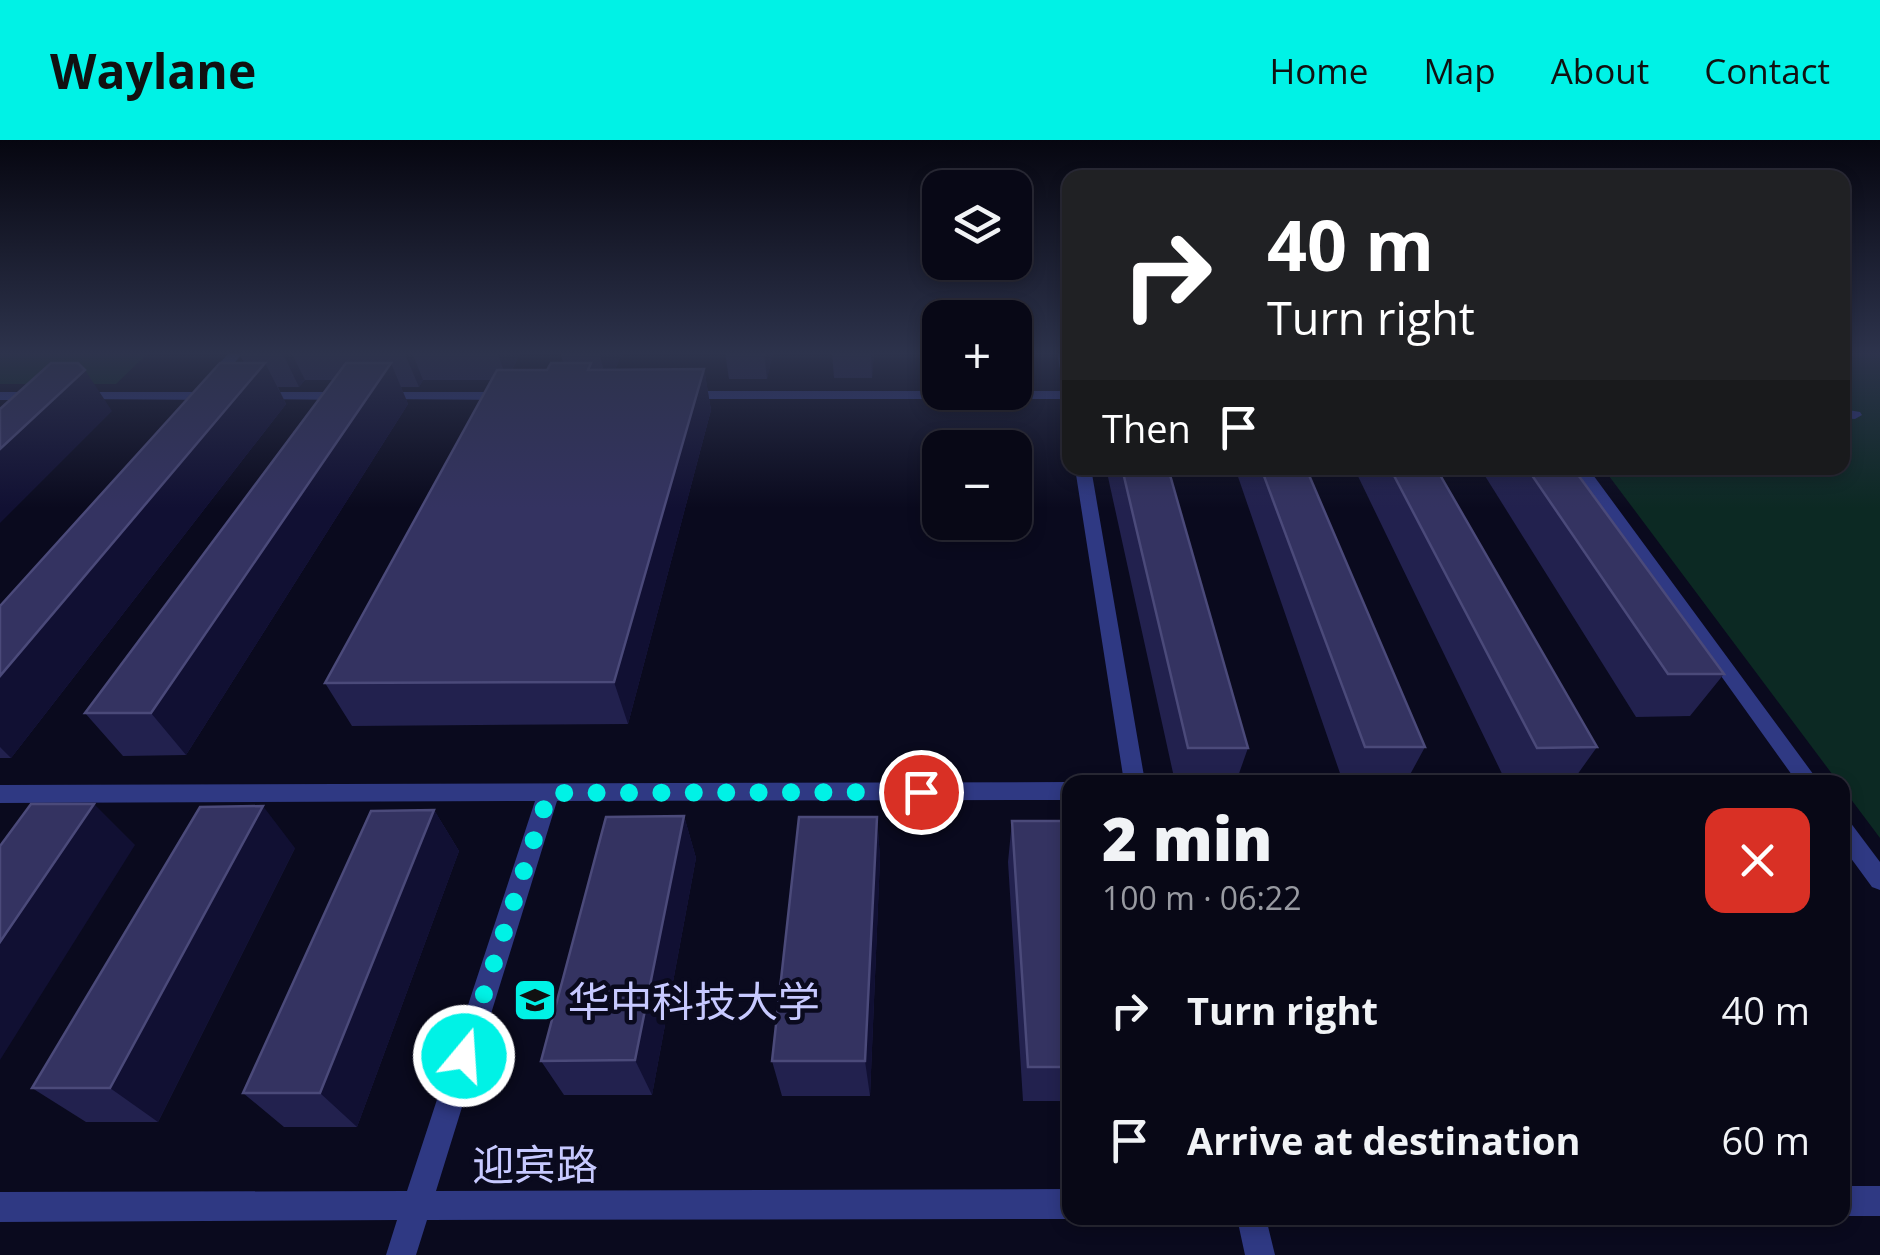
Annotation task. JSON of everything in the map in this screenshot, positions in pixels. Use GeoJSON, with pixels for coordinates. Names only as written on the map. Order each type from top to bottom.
{"type":"FeatureCollection","features":[{"type":"Feature","properties":{"kind":"street"},"geometry":{"type":"LineString","coordinates":[[184,410],[190,404]]}},
{"type":"Feature","properties":{"kind":"street"},"geometry":{"type":"LineString","coordinates":[[1084,475],[1134,775]]}},
{"type":"Feature","properties":{"kind":"street"},"geometry":{"type":"LineString","coordinates":[[1585,475],[1804,775]]}},
{"type":"Feature","properties":{"kind":"street"},"geometry":{"type":"LineString","coordinates":[[0,794],[1062,791]]}},
{"type":"Feature","properties":{"kind":"street"},"geometry":{"type":"LineString","coordinates":[[400,1255],[549,793]]}},
{"type":"Feature","properties":{"kind":"street"},"geometry":{"type":"LineString","coordinates":[[1850,839],[1880,880]]}},
{"type":"Feature","properties":{"kind":"street"},"geometry":{"type":"LineString","coordinates":[[1850,1202],[1880,1201]]}},
{"type":"Feature","properties":{"kind":"street","name":"迎宾路"},"geometry":{"type":"LineString","coordinates":[[0,1207],[1062,1204]]}},
{"type":"Feature","properties":{"kind":"street"},"geometry":{"type":"LineString","coordinates":[[1254,1225],[1260,1255]]}},
{"type":"Feature","properties":{"kind":"green space"},"geometry":{"type":"Polygon","coordinates":[[[1850,404],[1880,404],[1880,838],[1850,798],[1850,775],[1833,775],[1608,475],[1850,475],[1850,404]]]}},
{"type":"Feature","properties":{"kind":"building"},"geometry":{"type":"Polygon","coordinates":[[[6,404],[48,404],[0,449],[0,409],[6,404]]]}},
{"type":"Feature","properties":{"kind":"building"},"geometry":{"type":"Polygon","coordinates":[[[183,404],[230,404],[0,676],[0,606],[183,404]]]}},
{"type":"Feature","properties":{"kind":"building"},"geometry":{"type":"Polygon","coordinates":[[[315,404],[363,404],[151,713],[85,713],[315,404]]]}},
{"type":"Feature","properties":{"kind":"building"},"geometry":{"type":"Polygon","coordinates":[[[478,404],[694,404],[614,682],[325,683],[478,404]]]}},
{"type":"Feature","properties":{"kind":"building"},"geometry":{"type":"Polygon","coordinates":[[[1124,475],[1170,475],[1248,748],[1188,748],[1124,475]]]}},
{"type":"Feature","properties":{"kind":"building"},"geometry":{"type":"Polygon","coordinates":[[[1264,475],[1309,475],[1425,747],[1365,747],[1264,475]]]}},
{"type":"Feature","properties":{"kind":"building"},"geometry":{"type":"Polygon","coordinates":[[[1394,475],[1440,475],[1597,747],[1537,748],[1394,475]]]}},
{"type":"Feature","properties":{"kind":"building"},"geometry":{"type":"Polygon","coordinates":[[[1532,475],[1578,475],[1724,674],[1668,674],[1532,475]]]}},
{"type":"Feature","properties":{"kind":"building"},"geometry":{"type":"Polygon","coordinates":[[[31,804],[94,804],[0,942],[0,846],[31,804]]]}},
{"type":"Feature","properties":{"kind":"building"},"geometry":{"type":"Polygon","coordinates":[[[263,806],[110,1088],[32,1088],[200,807],[263,806]]]}},
{"type":"Feature","properties":{"kind":"building"},"geometry":{"type":"Polygon","coordinates":[[[434,810],[320,1093],[243,1093],[371,811],[434,810]]]}},
{"type":"Feature","properties":{"kind":"building"},"geometry":{"type":"Polygon","coordinates":[[[684,816],[635,1060],[541,1061],[606,817],[684,816]]]}},
{"type":"Feature","properties":{"kind":"building"},"geometry":{"type":"Polygon","coordinates":[[[799,817],[877,817],[865,1061],[772,1061],[799,817]]]}},
{"type":"Feature","properties":{"kind":"building"},"geometry":{"type":"Polygon","coordinates":[[[1012,821],[1062,821],[1062,1067],[1028,1067],[1012,821]]]}},
{"type":"Feature","properties":{"kind":"place","name":"华中科技大学"},"geometry":{"type":"Point","coordinates":[535,1000]}},
{"type":"Feature","properties":{"kind":"route"},"geometry":{"type":"LineString","coordinates":[[464,1056],[549,793],[921,792]]}}]}
